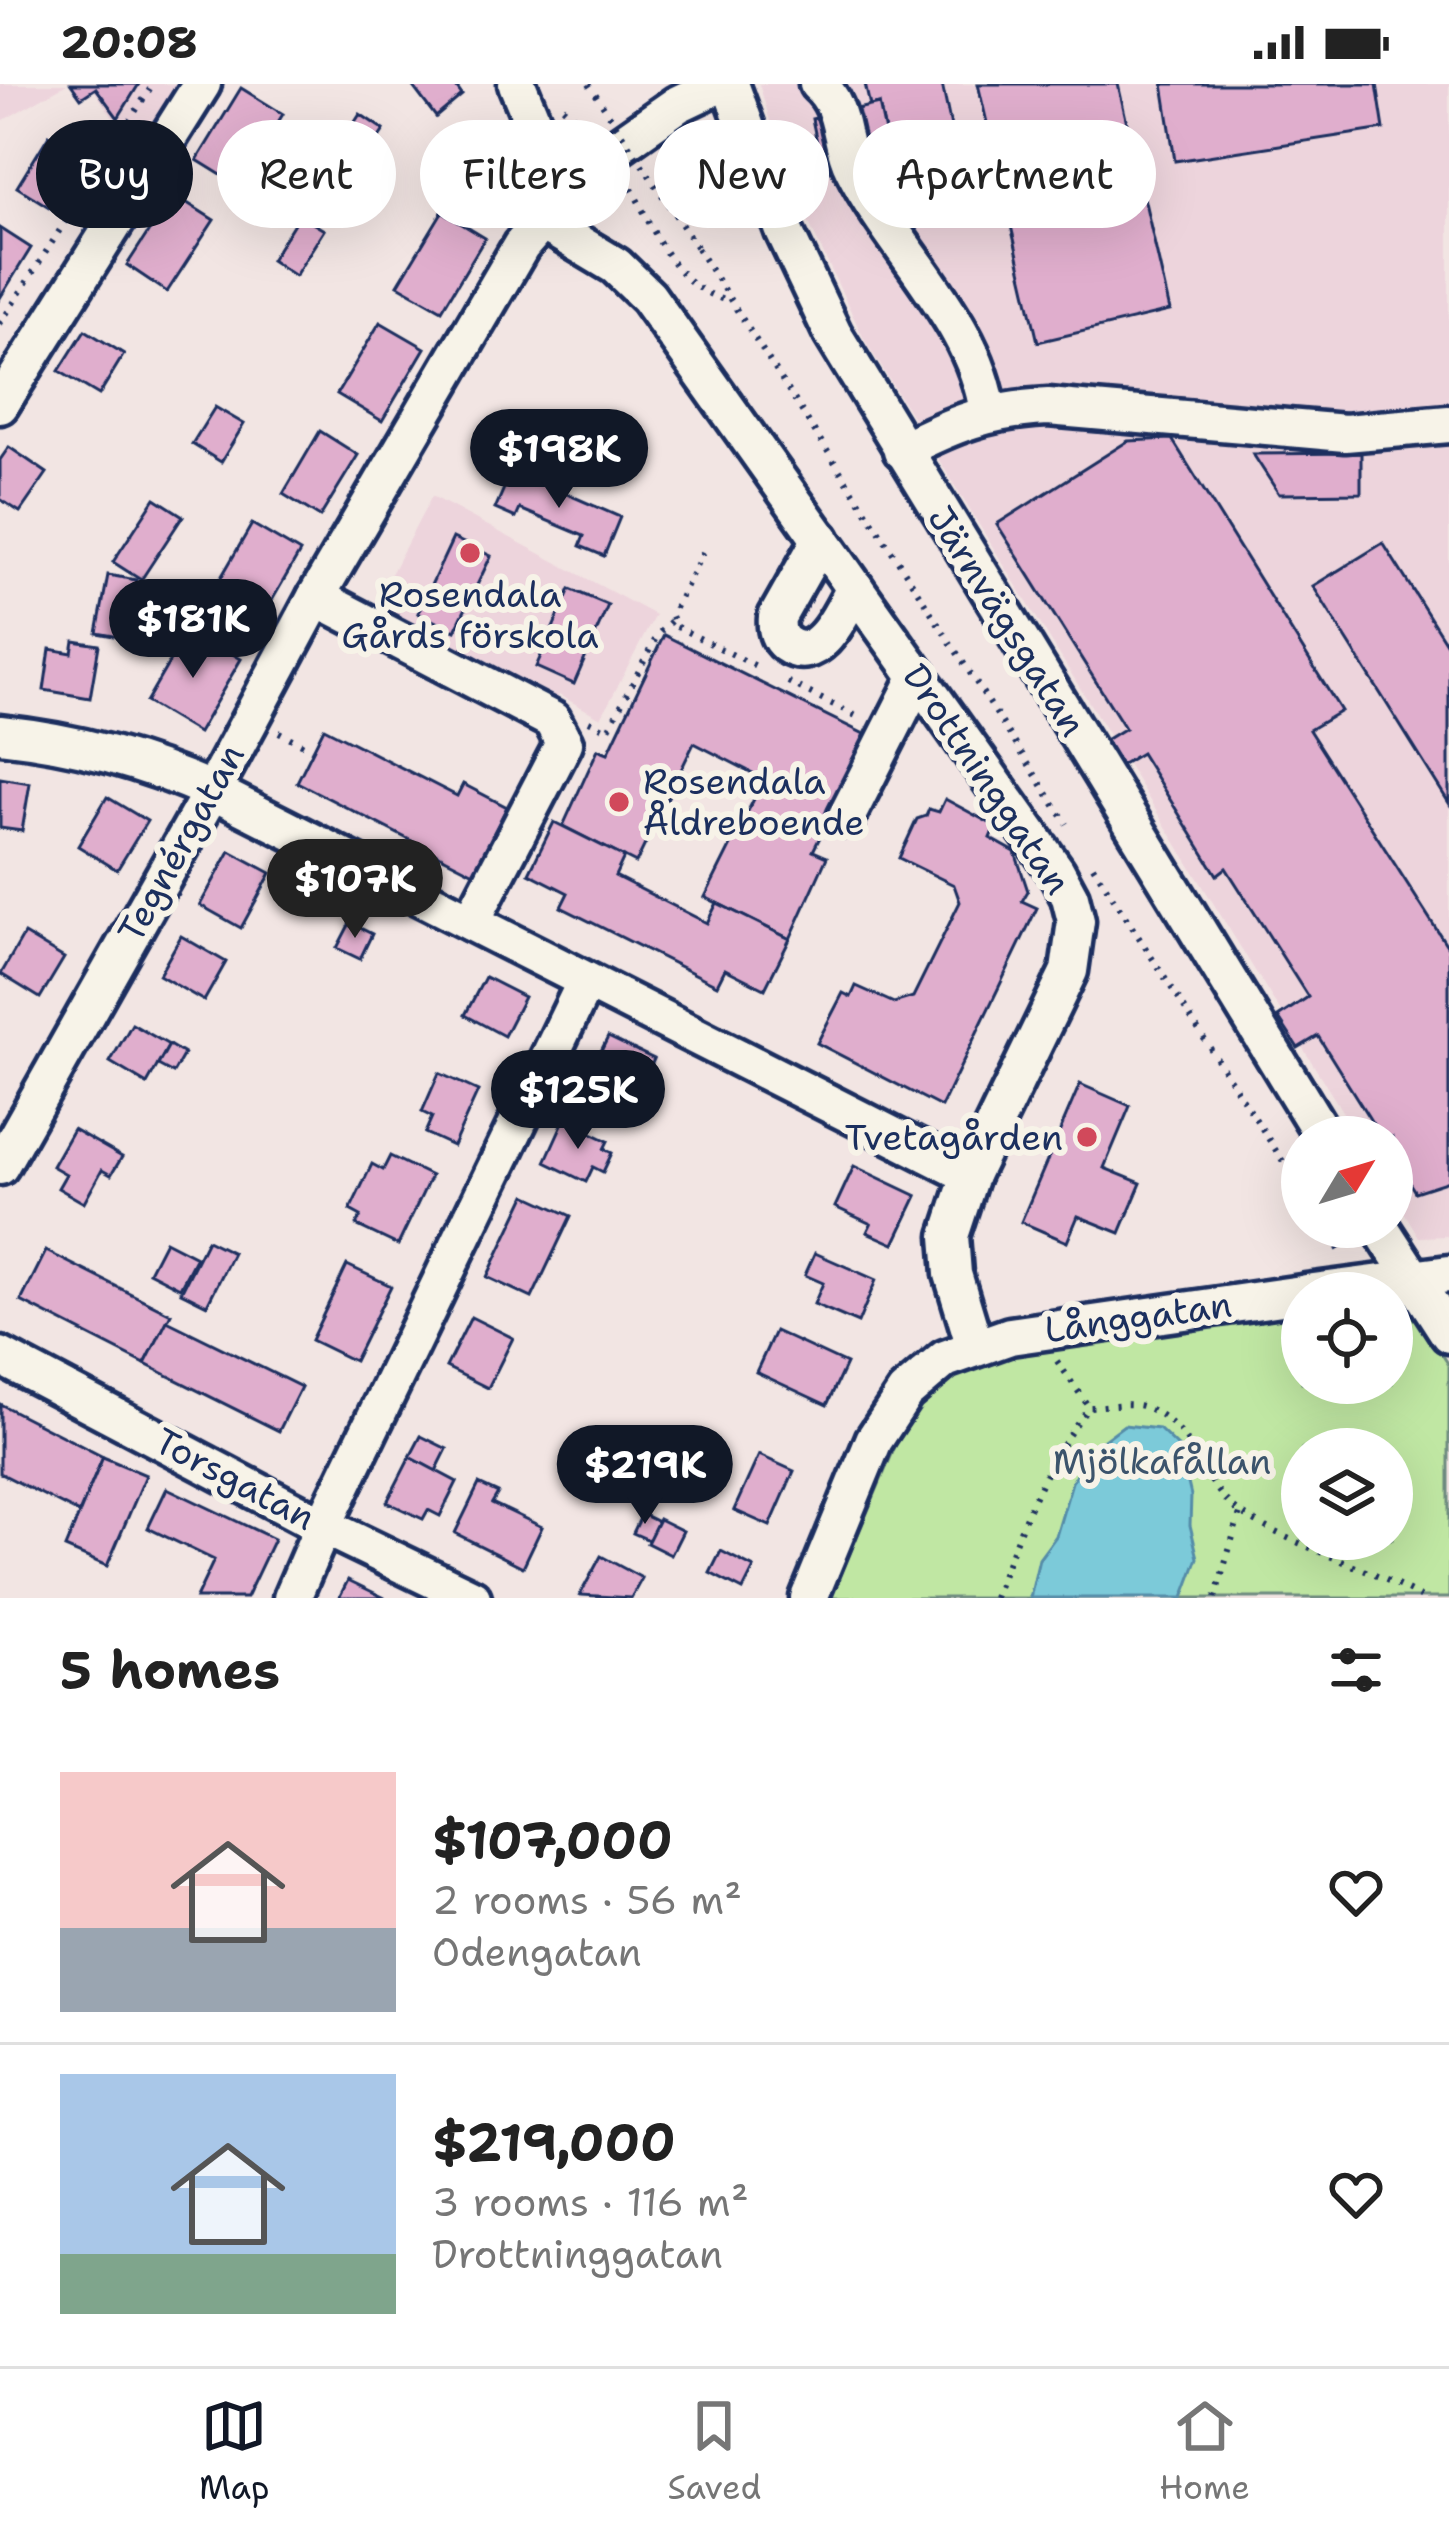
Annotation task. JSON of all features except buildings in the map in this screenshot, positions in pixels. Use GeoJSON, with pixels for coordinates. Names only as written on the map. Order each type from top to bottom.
{"type":"FeatureCollection","features":[{"type":"Feature","properties":{"kind":"street"},"geometry":{"type":"LineString","coordinates":[[0,405],[202,84]]}},
{"type":"Feature","properties":{"kind":"street"},"geometry":{"type":"LineString","coordinates":[[518,84],[528,120]]}},
{"type":"Feature","properties":{"kind":"street","name":"Tegnérgatan"},"geometry":{"type":"LineString","coordinates":[[630,138],[720,84]]}},
{"type":"Feature","properties":{"kind":"street","name":"Järnvägsgatan"},"geometry":{"type":"LineString","coordinates":[[730,84],[794,251],[833,334],[1311,1116]]}},
{"type":"Feature","properties":{"kind":"street"},"geometry":{"type":"LineString","coordinates":[[818,84],[833,97],[851,165],[976,361],[988,413]]}},
{"type":"Feature","properties":{"kind":"street","name":"Tegnérgatan"},"geometry":{"type":"LineString","coordinates":[[0,1166],[316,597],[498,284],[538,228]]}},
{"type":"Feature","properties":{"kind":"street","name":"Drottninggatan"},"geometry":{"type":"LineString","coordinates":[[573,228],[649,297],[1070,897],[1076,921],[1069,971],[970,1175],[950,1236],[953,1274],[975,1347]]}},
{"type":"Feature","properties":{"kind":"street"},"geometry":{"type":"LineString","coordinates":[[902,450],[958,421],[1048,407],[1345,434],[1449,424]]}},
{"type":"Feature","properties":{"kind":"street"},"geometry":{"type":"LineString","coordinates":[[820,539],[777,616],[776,630],[782,641],[802,648],[817,645],[855,588]]}},
{"type":"Feature","properties":{"kind":"street"},"geometry":{"type":"LineString","coordinates":[[316,597],[552,720],[560,729],[564,743],[470,922]]}},
{"type":"Feature","properties":{"kind":"street"},"geometry":{"type":"LineString","coordinates":[[846,818],[917,676]]}},
{"type":"Feature","properties":{"kind":"street"},"geometry":{"type":"LineString","coordinates":[[0,734],[109,752],[212,791],[970,1175]]}},
{"type":"Feature","properties":{"kind":"street"},"geometry":{"type":"LineString","coordinates":[[292,1598],[586,981]]}},
{"type":"Feature","properties":{"kind":"street"},"geometry":{"type":"LineString","coordinates":[[1402,1248],[1431,1276],[1449,1334]]}},
{"type":"Feature","properties":{"kind":"street","name":"Långgatan"},"geometry":{"type":"LineString","coordinates":[[975,1347],[1045,1330],[1281,1296]]}},
{"type":"Feature","properties":{"kind":"street"},"geometry":{"type":"LineString","coordinates":[[809,1598],[874,1440],[890,1413],[926,1372],[975,1347]]}},
{"type":"Feature","properties":{"kind":"street","name":"Torsgatan"},"geometry":{"type":"LineString","coordinates":[[0,1356],[323,1526],[472,1598]]}},
{"type":"Feature","properties":{"kind":"path"},"geometry":{"type":"LineString","coordinates":[[0,324],[153,84]]}},
{"type":"Feature","properties":{"kind":"path"},"geometry":{"type":"LineString","coordinates":[[590,84],[1074,835]]}},
{"type":"Feature","properties":{"kind":"path"},"geometry":{"type":"LineString","coordinates":[[558,103],[577,120]]}},
{"type":"Feature","properties":{"kind":"path"},"geometry":{"type":"LineString","coordinates":[[630,187],[661,246],[686,278],[705,295],[732,302]]}},
{"type":"Feature","properties":{"kind":"path"},"geometry":{"type":"LineString","coordinates":[[608,730],[658,634],[673,620]]}},
{"type":"Feature","properties":{"kind":"path"},"geometry":{"type":"LineString","coordinates":[[277,731],[313,750]]}},
{"type":"Feature","properties":{"kind":"path"},"geometry":{"type":"LineString","coordinates":[[1087,855],[1281,1158]]}},
{"type":"Feature","properties":{"kind":"path"},"geometry":{"type":"LineString","coordinates":[[1052,1352],[1089,1407]]}},
{"type":"Feature","properties":{"kind":"path"},"geometry":{"type":"LineString","coordinates":[[994,1598],[1017,1536],[1063,1440],[1089,1407],[1143,1405],[1185,1433],[1217,1490],[1240,1513],[1375,1572],[1422,1598]]}},
{"type":"Feature","properties":{"kind":"path"},"geometry":{"type":"LineString","coordinates":[[1214,1598],[1240,1513]]}},
{"type":"Feature","properties":{"kind":"shaded area"},"geometry":{"type":"Polygon","coordinates":[[[0,84],[67,84],[0,122],[0,84]]]}},
{"type":"Feature","properties":{"kind":"shaded area"},"geometry":{"type":"Polygon","coordinates":[[[90,84],[177,84],[154,120],[115,120],[90,84]]]}},
{"type":"Feature","properties":{"kind":"shaded area"},"geometry":{"type":"Polygon","coordinates":[[[759,84],[1449,84],[1449,1236],[1419,1237],[1413,1227],[1413,1116],[1345,1116],[864,339],[811,228],[829,228],[829,120],[770,120],[759,84]]]}},
{"type":"Feature","properties":{"kind":"shaded area","name":"Rosendala Gårds förskola"},"geometry":{"type":"Polygon","coordinates":[[[432,496],[655,615],[601,718],[559,695],[553,706],[372,610],[432,496]]]}},
{"type":"Feature","properties":{"kind":"green space","name":"Mjölkafållan"},"geometry":{"type":"Polygon","coordinates":[[[1281,1307],[1281,1404],[1413,1404],[1413,1310],[1449,1365],[1449,1598],[831,1598],[906,1421],[922,1401],[989,1350],[1281,1307]]]}},
{"type":"Feature","properties":{"kind":"water"},"geometry":{"type":"Polygon","coordinates":[[[1124,1425],[1159,1429],[1180,1449],[1198,1558],[1183,1598],[1030,1598],[1039,1559],[1056,1536],[1072,1482],[1093,1448],[1124,1425]]]}},
{"type":"Feature","properties":{"kind":"place","name":"Rosendala Gårds förskola"},"geometry":{"type":"Point","coordinates":[470,553]}},
{"type":"Feature","properties":{"kind":"place","name":"Rosendala Åldreboende"},"geometry":{"type":"Point","coordinates":[619,802]}},
{"type":"Feature","properties":{"kind":"place","name":"Tvetagården"},"geometry":{"type":"Point","coordinates":[1087,1137]}}]}
